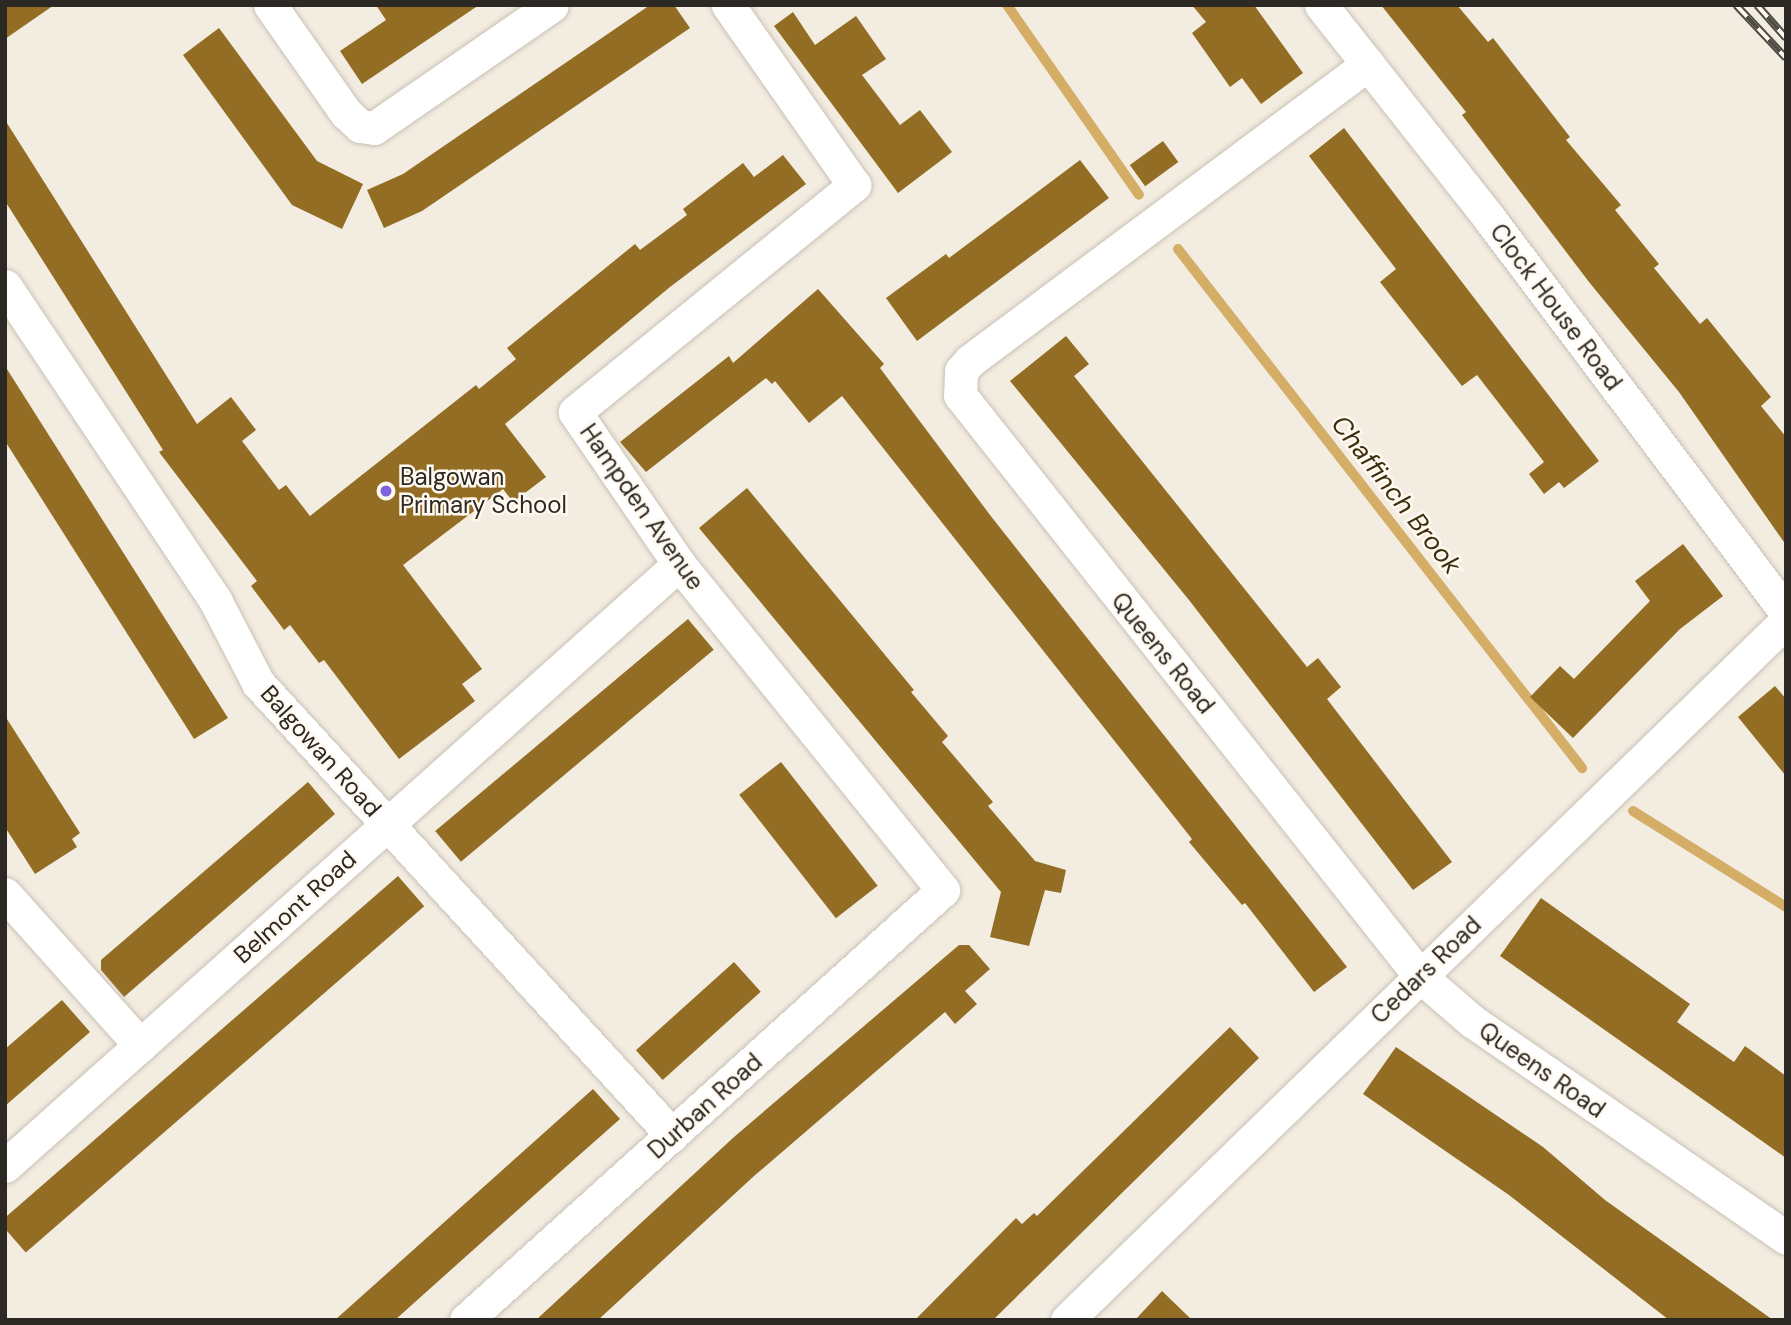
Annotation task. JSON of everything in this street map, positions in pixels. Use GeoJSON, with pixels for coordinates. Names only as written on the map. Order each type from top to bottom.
{"type":"FeatureCollection","features":[{"type":"Feature","properties":{"kind":"street"},"geometry":{"type":"LineString","coordinates":[[270,5],[346,113],[360,126],[374,128],[552,5]]}},
{"type":"Feature","properties":{"kind":"street","name":"Hampden Avenue"},"geometry":{"type":"LineString","coordinates":[[728,5],[854,186],[575,412],[679,564],[943,890]]}},
{"type":"Feature","properties":{"kind":"street","name":"Clock House Road"},"geometry":{"type":"LineString","coordinates":[[1321,5],[1786,612]]}},
{"type":"Feature","properties":{"kind":"street","name":"Queens Road"},"geometry":{"type":"LineString","coordinates":[[1368,64],[970,361],[958,382],[968,408],[1420,976],[1472,1021],[1786,1238]]}},
{"type":"Feature","properties":{"kind":"street","name":"Balgowan Road"},"geometry":{"type":"LineString","coordinates":[[5,286],[215,600],[258,683],[672,1135]]}},
{"type":"Feature","properties":{"kind":"street","name":"Belmont Road"},"geometry":{"type":"LineString","coordinates":[[5,1166],[679,564]]}},
{"type":"Feature","properties":{"kind":"street","name":"Cedars Road"},"geometry":{"type":"LineString","coordinates":[[1067,1320],[1786,621]]}},
{"type":"Feature","properties":{"kind":"street","name":"Durban Road"},"geometry":{"type":"LineString","coordinates":[[466,1320],[943,890]]}},
{"type":"Feature","properties":{"kind":"street"},"geometry":{"type":"LineString","coordinates":[[5,894],[140,1045]]}},
{"type":"Feature","properties":{"kind":"building"},"geometry":{"type":"Polygon","coordinates":[[[5,5],[54,5],[5,39],[5,5]]]}},
{"type":"Feature","properties":{"kind":"building"},"geometry":{"type":"Polygon","coordinates":[[[376,5],[479,5],[362,84],[340,51],[386,20],[376,5]]]}},
{"type":"Feature","properties":{"kind":"building"},"geometry":{"type":"Polygon","coordinates":[[[650,5],[674,5],[690,28],[422,211],[384,228],[367,190],[403,174],[650,5]]]}},
{"type":"Feature","properties":{"kind":"building"},"geometry":{"type":"Polygon","coordinates":[[[1192,5],[1254,5],[1303,73],[1261,104],[1242,78],[1230,87],[1192,33],[1206,22],[1192,5]]]}},
{"type":"Feature","properties":{"kind":"building"},"geometry":{"type":"Polygon","coordinates":[[[1381,5],[1457,5],[1488,42],[1493,38],[1570,137],[1566,140],[1621,205],[1615,210],[1659,264],[1654,268],[1700,324],[1707,318],[1771,397],[1761,406],[1786,437],[1786,545],[1679,392],[1589,282],[1462,115],[1466,112],[1381,5]]]}},
{"type":"Feature","properties":{"kind":"building"},"geometry":{"type":"Polygon","coordinates":[[[793,12],[815,45],[856,16],[886,59],[862,75],[900,125],[920,110],[952,152],[898,193],[774,26],[793,12]]]}},
{"type":"Feature","properties":{"kind":"building"},"geometry":{"type":"Polygon","coordinates":[[[219,28],[317,161],[363,184],[342,229],[292,205],[183,55],[219,28]]]}},
{"type":"Feature","properties":{"kind":"building"},"geometry":{"type":"Polygon","coordinates":[[[5,120],[197,424],[231,397],[256,430],[242,441],[279,490],[286,485],[310,516],[476,385],[479,389],[516,359],[507,348],[635,244],[640,250],[687,215],[683,209],[743,163],[754,177],[783,155],[806,184],[670,287],[505,424],[546,477],[513,502],[503,489],[403,565],[482,669],[462,684],[475,701],[399,759],[324,660],[319,663],[290,625],[284,630],[251,586],[257,581],[159,452],[163,450],[5,201],[5,120]]]}},
{"type":"Feature","properties":{"kind":"building"},"geometry":{"type":"Polygon","coordinates":[[[1344,128],[1599,461],[1564,488],[1559,482],[1544,494],[1529,474],[1544,462],[1525,437],[1477,375],[1462,386],[1380,282],[1396,269],[1309,156],[1344,128]]]}},
{"type":"Feature","properties":{"kind":"building"},"geometry":{"type":"Polygon","coordinates":[[[1163,141],[1178,162],[1145,186],[1130,165],[1163,141]]]}},
{"type":"Feature","properties":{"kind":"building"},"geometry":{"type":"Polygon","coordinates":[[[1080,160],[1109,198],[917,341],[886,298],[946,254],[949,258],[1080,160]]]}},
{"type":"Feature","properties":{"kind":"building"},"geometry":{"type":"Polygon","coordinates":[[[818,289],[884,364],[880,368],[990,515],[1347,967],[1314,992],[1245,903],[1242,905],[1189,842],[1192,839],[842,396],[809,423],[775,381],[772,384],[766,378],[646,472],[620,442],[729,356],[733,363],[818,289]]]}},
{"type":"Feature","properties":{"kind":"building"},"geometry":{"type":"Polygon","coordinates":[[[1066,336],[1089,364],[1074,376],[1307,667],[1318,658],[1341,687],[1327,699],[1452,862],[1413,890],[1189,600],[1010,381],[1066,336]]]}},
{"type":"Feature","properties":{"kind":"building"},"geometry":{"type":"Polygon","coordinates":[[[5,366],[228,718],[194,739],[5,441],[5,366]]]}},
{"type":"Feature","properties":{"kind":"building"},"geometry":{"type":"Polygon","coordinates":[[[747,488],[914,690],[911,692],[948,736],[942,742],[993,802],[988,806],[1035,861],[1066,870],[1061,893],[1045,890],[1029,946],[990,937],[1001,892],[699,528],[747,488]]]}},
{"type":"Feature","properties":{"kind":"building"},"geometry":{"type":"Polygon","coordinates":[[[1683,544],[1723,596],[1680,629],[1573,738],[1530,697],[1560,666],[1574,679],[1650,601],[1635,581],[1683,544]]]}},
{"type":"Feature","properties":{"kind":"building"},"geometry":{"type":"Polygon","coordinates":[[[688,619],[714,650],[461,862],[435,831],[688,619]]]}},
{"type":"Feature","properties":{"kind":"building"},"geometry":{"type":"Polygon","coordinates":[[[1775,686],[1786,699],[1786,776],[1738,717],[1775,686]]]}},
{"type":"Feature","properties":{"kind":"building"},"geometry":{"type":"Polygon","coordinates":[[[5,716],[80,833],[72,839],[77,847],[35,874],[5,827],[5,716]]]}},
{"type":"Feature","properties":{"kind":"building"},"geometry":{"type":"Polygon","coordinates":[[[781,762],[878,886],[836,918],[739,795],[781,762]]]}},
{"type":"Feature","properties":{"kind":"building"},"geometry":{"type":"Polygon","coordinates":[[[308,782],[335,814],[124,997],[101,970],[101,960],[308,782]]]}},
{"type":"Feature","properties":{"kind":"building"},"geometry":{"type":"Polygon","coordinates":[[[398,876],[424,906],[26,1253],[5,1229],[5,1218],[398,876]]]}},
{"type":"Feature","properties":{"kind":"building"},"geometry":{"type":"Polygon","coordinates":[[[1541,898],[1690,1004],[1677,1022],[1734,1062],[1745,1046],[1786,1076],[1786,1158],[1500,956],[1541,898]]]}},
{"type":"Feature","properties":{"kind":"building"},"geometry":{"type":"Polygon","coordinates":[[[959,945],[969,945],[990,969],[965,991],[977,1004],[955,1024],[945,1012],[754,1176],[598,1320],[536,1320],[734,1137],[959,945]]]}},
{"type":"Feature","properties":{"kind":"building"},"geometry":{"type":"Polygon","coordinates":[[[734,962],[761,992],[663,1080],[636,1050],[734,962]]]}},
{"type":"Feature","properties":{"kind":"building"},"geometry":{"type":"Polygon","coordinates":[[[62,1000],[90,1032],[5,1106],[5,1049],[62,1000]]]}},
{"type":"Feature","properties":{"kind":"building"},"geometry":{"type":"Polygon","coordinates":[[[1230,1027],[1259,1058],[993,1320],[915,1320],[1016,1218],[1022,1224],[1034,1213],[1037,1216],[1230,1027]]]}},
{"type":"Feature","properties":{"kind":"building"},"geometry":{"type":"Polygon","coordinates":[[[1396,1047],[1543,1147],[1605,1200],[1773,1320],[1669,1320],[1509,1195],[1363,1094],[1396,1047]]]}},
{"type":"Feature","properties":{"kind":"building"},"geometry":{"type":"Polygon","coordinates":[[[593,1089],[620,1119],[395,1320],[335,1320],[593,1089]]]}},
{"type":"Feature","properties":{"kind":"building"},"geometry":{"type":"Polygon","coordinates":[[[1162,1291],[1192,1320],[1135,1320],[1162,1291]]]}},
{"type":"Feature","properties":{"kind":"waterway","name":"Chaffinch Brook"},"geometry":{"type":"LineString","coordinates":[[1007,5],[1139,195]]}},
{"type":"Feature","properties":{"kind":"waterway","name":"Chaffinch Brook"},"geometry":{"type":"LineString","coordinates":[[1178,249],[1582,768]]}},
{"type":"Feature","properties":{"kind":"waterway","name":"Chaffinch Brook"},"geometry":{"type":"LineString","coordinates":[[1633,811],[1786,907]]}},
{"type":"Feature","properties":{"kind":"railway"},"geometry":{"type":"LineString","coordinates":[[1736,5],[1786,58]]}},
{"type":"Feature","properties":{"kind":"railway"},"geometry":{"type":"LineString","coordinates":[[1757,5],[1786,38]]}},
{"type":"Feature","properties":{"kind":"place","name":"Balgowan Primary School"},"geometry":{"type":"Point","coordinates":[386,491]}}]}
